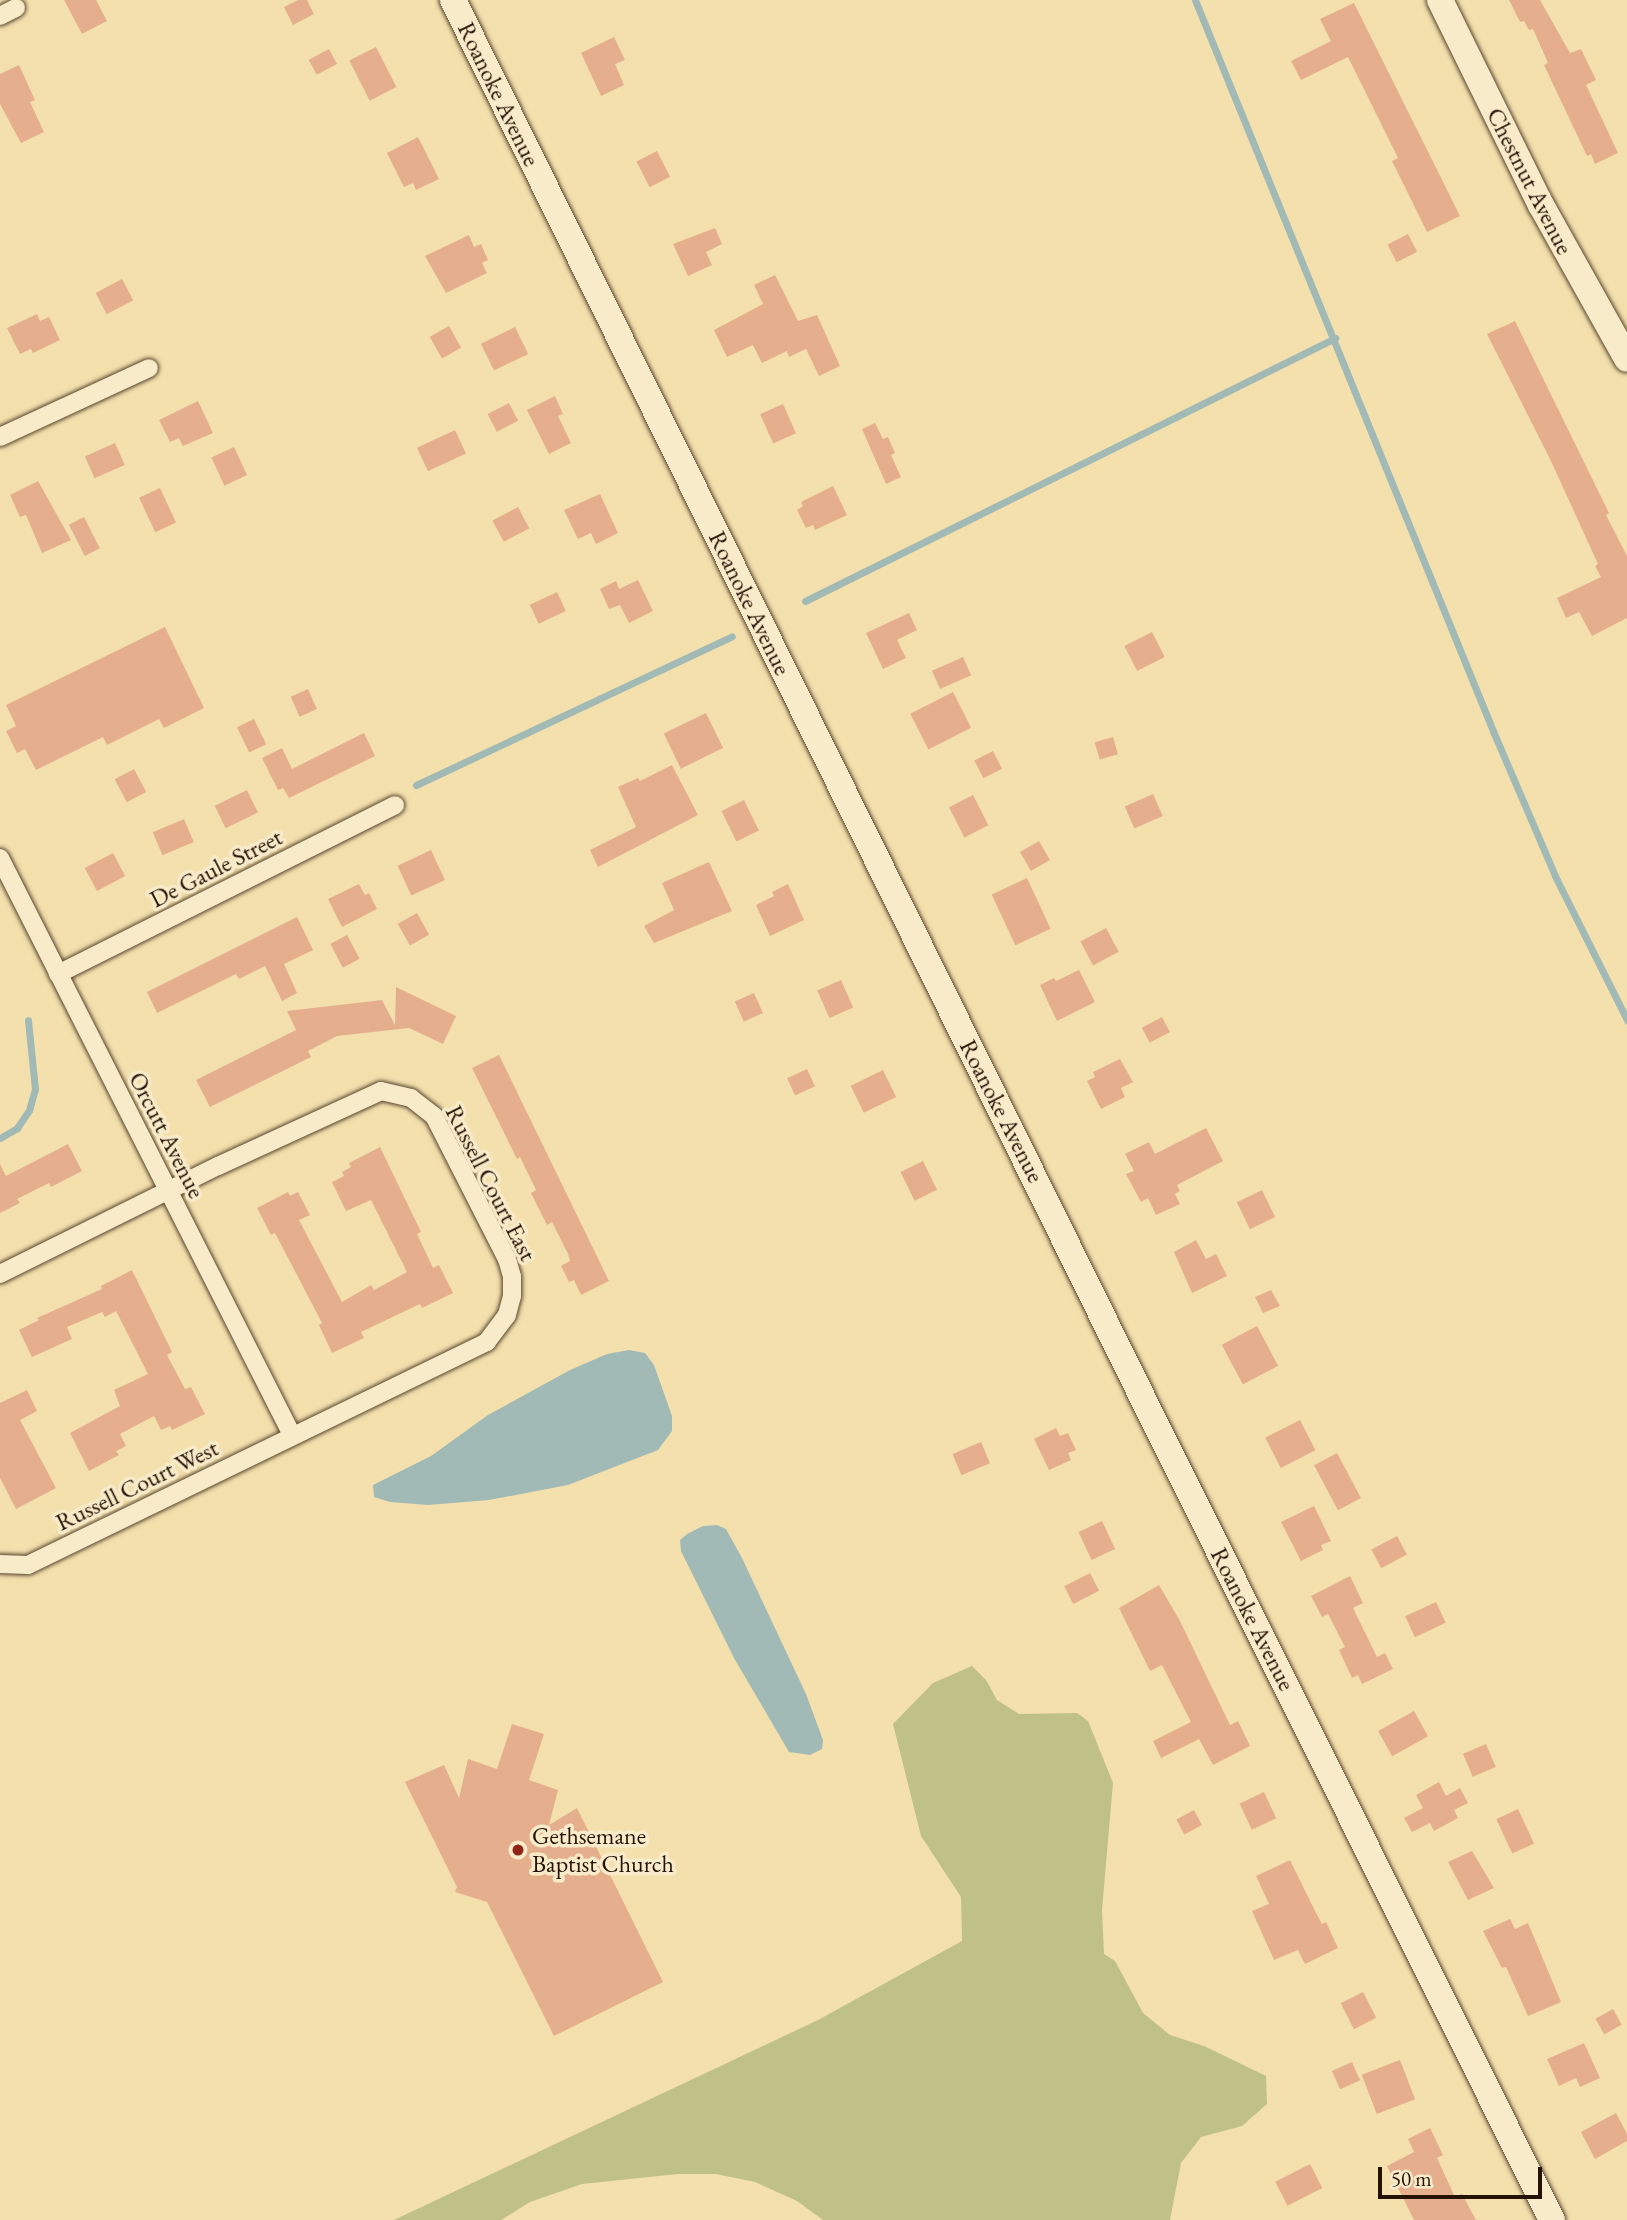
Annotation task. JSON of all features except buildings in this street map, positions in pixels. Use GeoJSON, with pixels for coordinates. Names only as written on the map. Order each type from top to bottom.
{"type":"FeatureCollection","features":[{"type":"Feature","properties":{"kind":"street","name":"Roanoke Avenue"},"geometry":{"type":"LineString","coordinates":[[453,0],[1165,1443],[1552,2220]]}},
{"type":"Feature","properties":{"kind":"street","name":"Chestnut Avenue"},"geometry":{"type":"LineString","coordinates":[[1440,0],[1541,205],[1627,359]]}},
{"type":"Feature","properties":{"kind":"street"},"geometry":{"type":"LineString","coordinates":[[0,437],[149,368]]}},
{"type":"Feature","properties":{"kind":"street","name":"De Gaule Street"},"geometry":{"type":"LineString","coordinates":[[58,974],[395,805]]}},
{"type":"Feature","properties":{"kind":"street","name":"Orcutt Avenue"},"geometry":{"type":"LineString","coordinates":[[0,858],[292,1435]]}},
{"type":"Feature","properties":{"kind":"street","name":"Russell Court East"},"geometry":{"type":"LineString","coordinates":[[167,1190],[353,1101],[381,1091],[395,1092],[411,1098],[434,1115],[501,1247],[512,1277],[512,1296],[507,1315],[487,1342],[292,1435]]}},
{"type":"Feature","properties":{"kind":"street"},"geometry":{"type":"LineString","coordinates":[[0,1274],[167,1190]]}},
{"type":"Feature","properties":{"kind":"street","name":"Russell Court West"},"geometry":{"type":"LineString","coordinates":[[0,1564],[28,1565],[292,1435]]}},
{"type":"Feature","properties":{"kind":"green space"},"geometry":{"type":"Polygon","coordinates":[[[972,1666],[986,1680],[997,1700],[1019,1714],[1077,1713],[1088,1721],[1113,1783],[1102,1910],[1104,1954],[1115,1961],[1143,2013],[1170,2035],[1204,2046],[1266,2076],[1267,2104],[1242,2126],[1201,2137],[1181,2163],[1170,2220],[823,2220],[797,2201],[755,2182],[716,2174],[678,2174],[582,2184],[530,2202],[501,2220],[394,2220],[818,2020],[962,1941],[961,1897],[921,1836],[893,1724],[933,1683],[972,1666]]]}},
{"type":"Feature","properties":{"kind":"water"},"geometry":{"type":"Polygon","coordinates":[[[629,1350],[645,1353],[654,1365],[672,1416],[672,1431],[658,1450],[568,1485],[489,1500],[428,1505],[390,1502],[374,1497],[373,1485],[431,1456],[488,1415],[570,1370],[607,1354],[629,1350]]]}},
{"type":"Feature","properties":{"kind":"water"},"geometry":{"type":"Polygon","coordinates":[[[717,1525],[726,1529],[742,1558],[806,1694],[823,1740],[822,1749],[810,1755],[789,1752],[734,1658],[681,1551],[680,1540],[687,1534],[703,1526],[717,1525]]]}},
{"type":"Feature","properties":{"kind":"waterway"},"geometry":{"type":"LineString","coordinates":[[1195,0],[1493,731],[1557,880],[1627,1020]]}},
{"type":"Feature","properties":{"kind":"waterway"},"geometry":{"type":"LineString","coordinates":[[805,601],[1335,338]]}},
{"type":"Feature","properties":{"kind":"waterway"},"geometry":{"type":"LineString","coordinates":[[416,785],[732,636]]}},
{"type":"Feature","properties":{"kind":"waterway"},"geometry":{"type":"LineString","coordinates":[[0,1138],[17,1128],[29,1110],[35,1089],[28,1020]]}},
{"type":"Feature","properties":{"kind":"place","name":"Gethsemane Baptist Church"},"geometry":{"type":"Point","coordinates":[518,1850]}}]}
